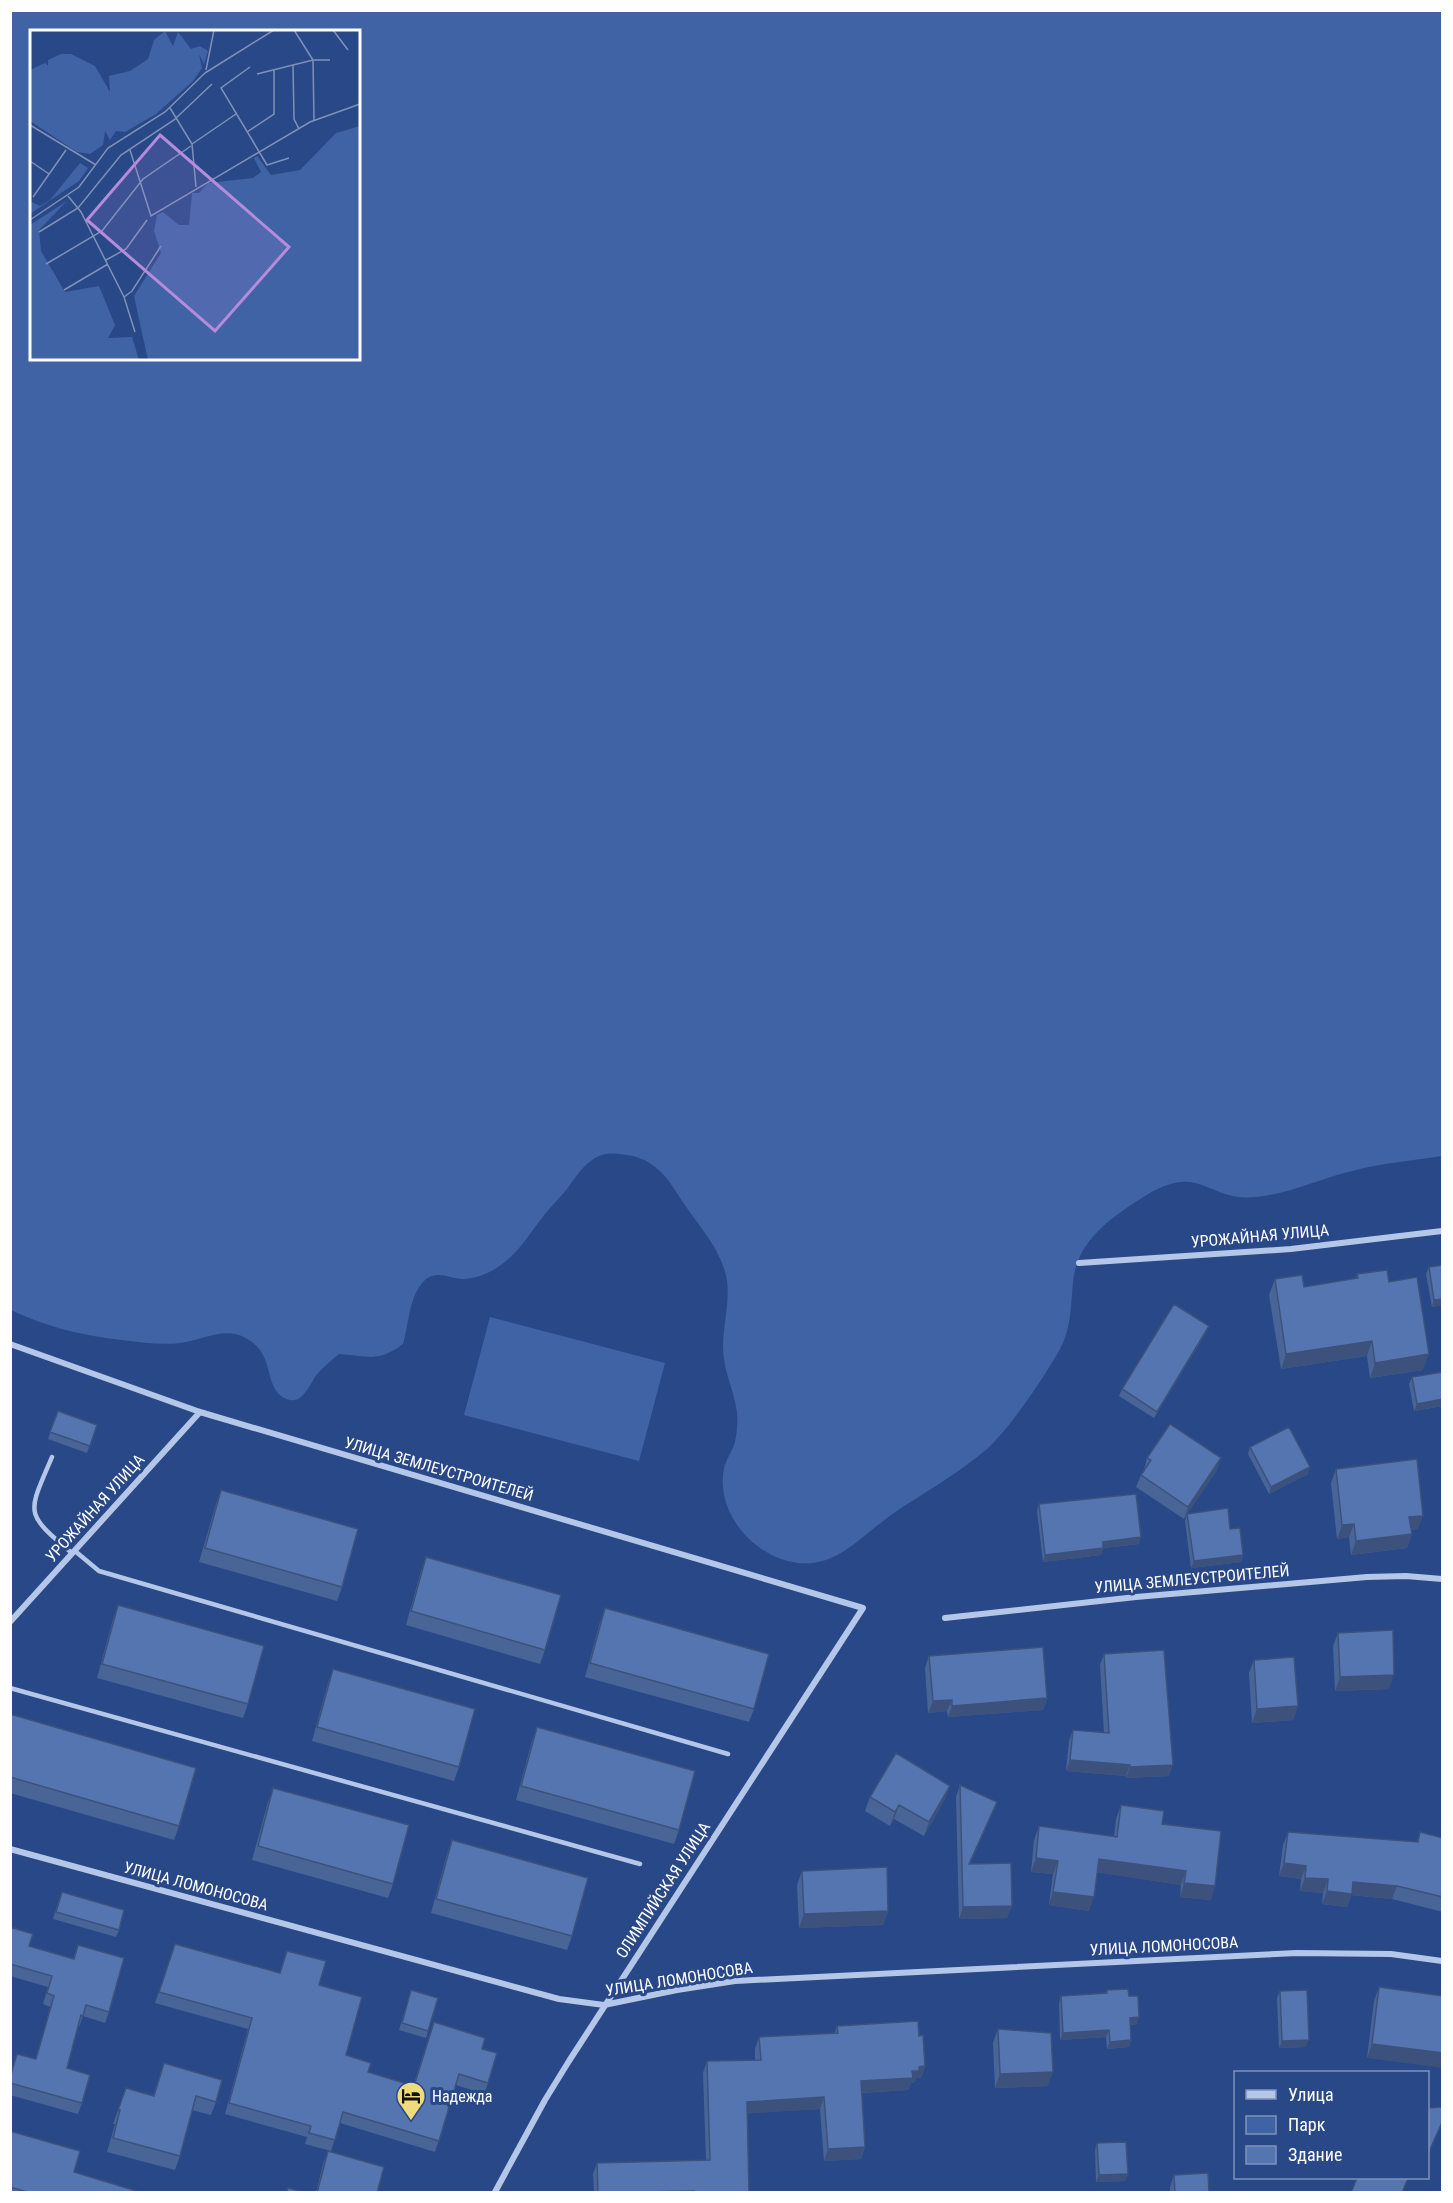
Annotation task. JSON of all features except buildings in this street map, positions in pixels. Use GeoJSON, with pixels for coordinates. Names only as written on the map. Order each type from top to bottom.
{"type":"FeatureCollection","features":[{"type":"Feature","properties":{"kind":"street","name":"УРОЖАЙНАЯ УЛИЦА"},"geometry":{"type":"LineString","coordinates":[[1079,1263],[1291,1249],[1443,1231]]}},
{"type":"Feature","properties":{"kind":"street","name":"УЛИЦА ЗЕМЛЕУСТРОИТЕЛЕЙ"},"geometry":{"type":"LineString","coordinates":[[10,1344],[200,1412],[863,1608]]}},
{"type":"Feature","properties":{"kind":"street","name":"УРОЖАЙНАЯ УЛИЦА"},"geometry":{"type":"LineString","coordinates":[[10,1622],[200,1412]]}},
{"type":"Feature","properties":{"kind":"street","name":"УЛИЦА ЗЕМЛЕУСТРОИТЕЛЕЙ"},"geometry":{"type":"LineString","coordinates":[[945,1618],[1136,1597],[1367,1577],[1406,1576],[1443,1580]]}},
{"type":"Feature","properties":{"kind":"street","name":"ОЛИМПИЙСКАЯ УЛИЦА"},"geometry":{"type":"LineString","coordinates":[[495,2193],[545,2100],[604,2006],[863,1608]]}},
{"type":"Feature","properties":{"kind":"street","name":"УЛИЦА ЛОМОНОСОВА"},"geometry":{"type":"LineString","coordinates":[[10,1849],[559,1999],[604,2006],[677,1990],[735,1981],[1297,1953],[1391,1954],[1443,1961]]}},
{"type":"Feature","properties":{"kind":"lane"},"geometry":{"type":"LineString","coordinates":[[52,1457],[35,1498],[33,1511],[40,1524],[99,1571],[728,1754]]}},
{"type":"Feature","properties":{"kind":"lane"},"geometry":{"type":"LineString","coordinates":[[10,1688],[639,1864]]}},
{"type":"Feature","properties":{"kind":"green space"},"geometry":{"type":"Polygon","coordinates":[[[11,11],[1442,11],[1442,1156],[1363,1168],[1280,1193],[1255,1197],[1225,1194],[1192,1182],[1179,1182],[1164,1186],[1145,1196],[1109,1221],[1098,1231],[1081,1254],[1073,1282],[1069,1324],[1061,1347],[1027,1401],[996,1440],[964,1467],[891,1515],[841,1553],[814,1563],[798,1563],[768,1553],[745,1535],[729,1511],[724,1497],[724,1468],[737,1433],[737,1412],[723,1355],[728,1297],[725,1270],[711,1242],[668,1180],[645,1160],[633,1156],[610,1154],[599,1156],[591,1161],[517,1251],[495,1269],[480,1276],[463,1279],[438,1275],[429,1277],[415,1294],[403,1344],[379,1356],[339,1354],[325,1365],[307,1391],[295,1400],[290,1400],[278,1393],[261,1352],[253,1343],[239,1335],[224,1333],[187,1342],[161,1344],[98,1337],[40,1322],[11,1310],[11,11]]]}},
{"type":"Feature","properties":{"kind":"green space"},"geometry":{"type":"Polygon","coordinates":[[[490,1317],[665,1363],[639,1461],[464,1415],[490,1317]]]}},
{"type":"Feature","properties":{"kind":"place","name":"Надежда"},"geometry":{"type":"Point","coordinates":[411,2122]}}]}
